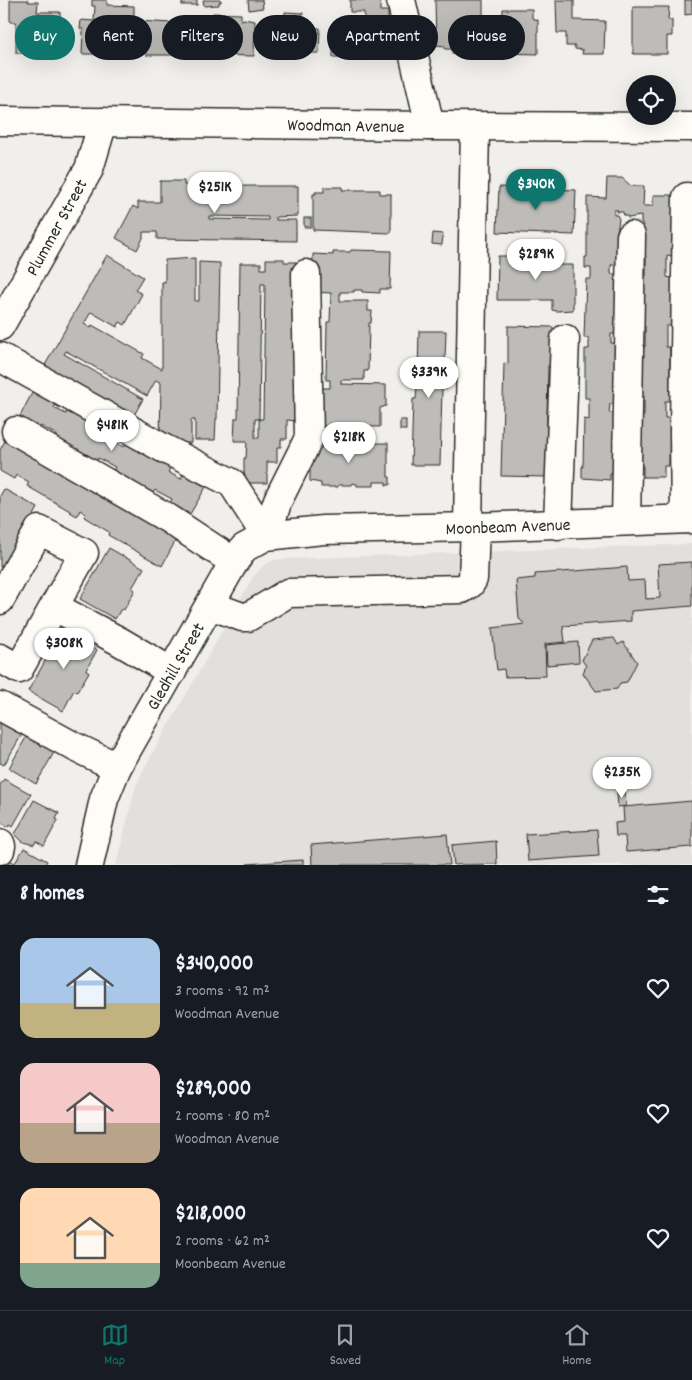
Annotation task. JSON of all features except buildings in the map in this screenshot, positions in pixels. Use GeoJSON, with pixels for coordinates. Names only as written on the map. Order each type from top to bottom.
{"type":"FeatureCollection","features":[{"type":"Feature","properties":{"kind":"main road"},"geometry":{"type":"LineString","coordinates":[[401,0],[430,126]]}},
{"type":"Feature","properties":{"kind":"main road","name":"Woodman Avenue"},"geometry":{"type":"LineString","coordinates":[[0,121],[692,127]]}},
{"type":"Feature","properties":{"kind":"main road","name":"Plummer Street"},"geometry":{"type":"LineString","coordinates":[[0,326],[89,169],[103,122]]}},
{"type":"Feature","properties":{"kind":"main road"},"geometry":{"type":"LineString","coordinates":[[210,605],[242,617],[248,617],[288,593],[462,589],[470,584],[473,579],[475,126]]}},
{"type":"Feature","properties":{"kind":"main road"},"geometry":{"type":"LineString","coordinates":[[687,197],[684,433],[689,519]]}},
{"type":"Feature","properties":{"kind":"main road"},"geometry":{"type":"LineString","coordinates":[[626,521],[631,236]]}},
{"type":"Feature","properties":{"kind":"main road"},"geometry":{"type":"LineString","coordinates":[[266,536],[278,500],[309,438],[306,274]]}},
{"type":"Feature","properties":{"kind":"main road"},"geometry":{"type":"LineString","coordinates":[[558,525],[565,339]]}},
{"type":"Feature","properties":{"kind":"main road"},"geometry":{"type":"LineString","coordinates":[[0,357],[163,448],[232,483],[266,536]]}},
{"type":"Feature","properties":{"kind":"main road"},"geometry":{"type":"LineString","coordinates":[[16,431],[169,519],[234,562]]}},
{"type":"Feature","properties":{"kind":"main road","name":"Moonbeam Avenue"},"geometry":{"type":"LineString","coordinates":[[323,530],[558,525],[689,519]]}},
{"type":"Feature","properties":{"kind":"main road"},"geometry":{"type":"LineString","coordinates":[[0,600],[39,530],[84,554],[19,668],[0,658]]}},
{"type":"Feature","properties":{"kind":"main road","name":"Gledhill Street"},"geometry":{"type":"LineString","coordinates":[[89,865],[104,799],[117,767],[234,562],[244,548],[266,536],[323,530]]}},
{"type":"Feature","properties":{"kind":"main road"},"geometry":{"type":"LineString","coordinates":[[54,607],[172,672]]}},
{"type":"Feature","properties":{"kind":"main road"},"geometry":{"type":"LineString","coordinates":[[0,706],[75,747],[117,767]]}},
{"type":"Feature","properties":{"kind":"main road"},"geometry":{"type":"LineString","coordinates":[[0,843],[2,846],[0,850]]}},
{"type":"Feature","properties":{"kind":"shaded area"},"geometry":{"type":"Polygon","coordinates":[[[692,544],[692,865],[116,865],[135,789],[142,772],[253,577],[264,565],[274,560],[284,559],[692,544]]]}}]}
